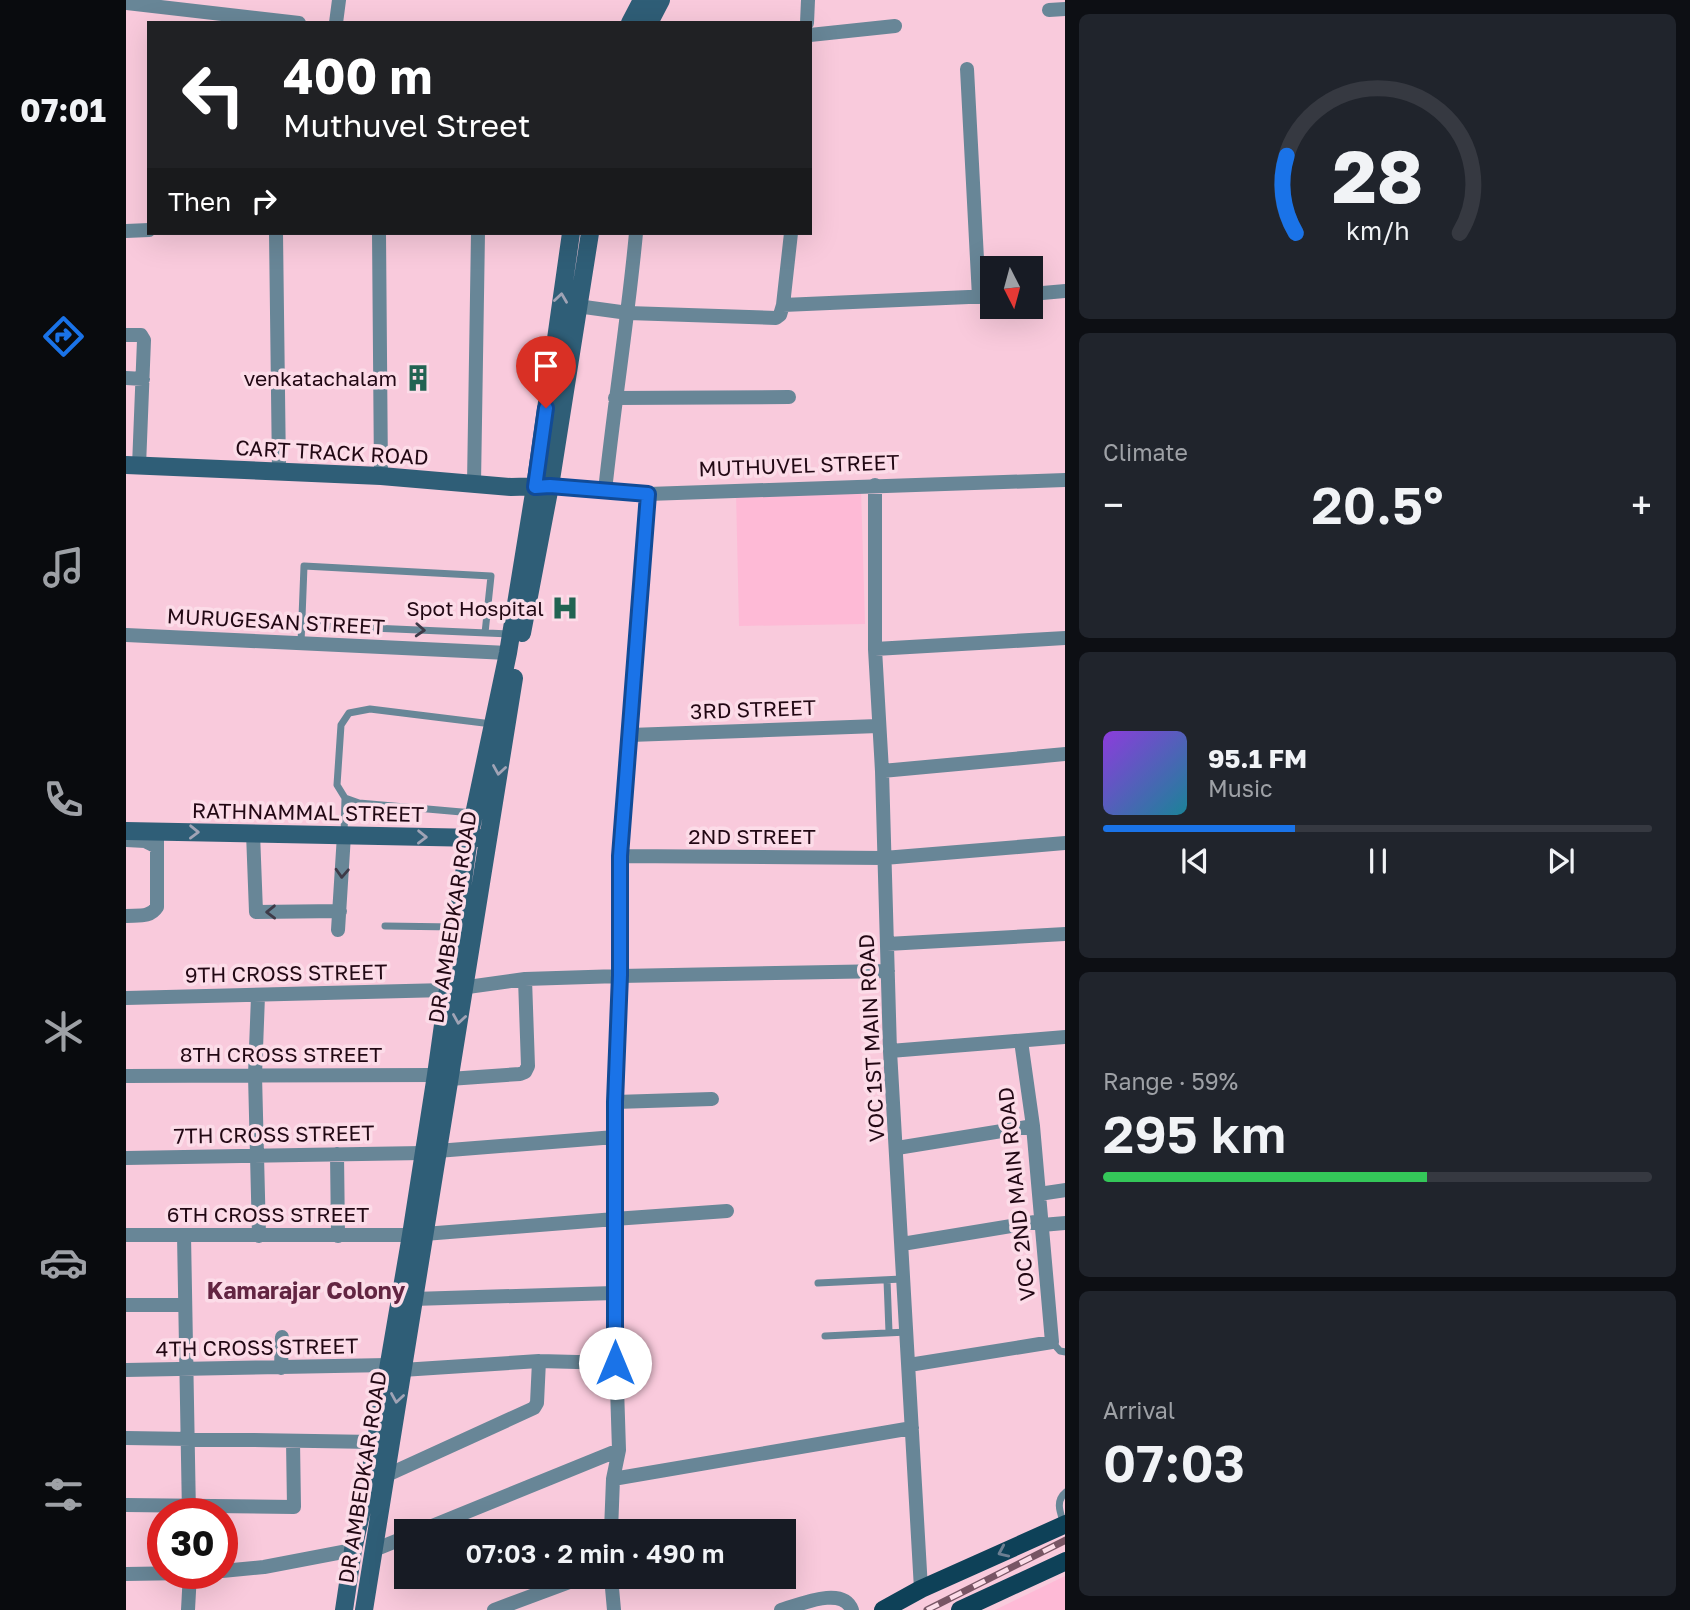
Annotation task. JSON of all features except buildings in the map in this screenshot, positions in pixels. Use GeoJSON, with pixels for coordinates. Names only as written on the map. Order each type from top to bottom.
{"type":"FeatureCollection","features":[{"type":"Feature","properties":{"kind":"main road"},"geometry":{"type":"LineString","coordinates":[[631,21],[642,0]]}},
{"type":"Feature","properties":{"kind":"main road"},"geometry":{"type":"LineString","coordinates":[[650,21],[661,0]]}},
{"type":"Feature","properties":{"kind":"main road"},"geometry":{"type":"LineString","coordinates":[[542,487],[571,235]]}},
{"type":"Feature","properties":{"kind":"main road","name":"DR AMBEDKAR ROAD"},"geometry":{"type":"LineString","coordinates":[[455,989],[456,927],[469,838],[542,487],[590,235]]}},
{"type":"Feature","properties":{"kind":"main road","name":"CART TRACK ROAD"},"geometry":{"type":"LineString","coordinates":[[133,465],[382,476],[542,487]]}},
{"type":"Feature","properties":{"kind":"main road","name":"DR AMBEDKAR ROAD"},"geometry":{"type":"LineString","coordinates":[[364,1610],[385,1476],[395,1368],[455,989],[488,838],[542,487]]}},
{"type":"Feature","properties":{"kind":"main road","name":"RATHNAMMAL STREET"},"geometry":{"type":"LineString","coordinates":[[126,831],[157,839],[253,833],[488,838]]}},
{"type":"Feature","properties":{"kind":"main road","name":"DR AMBEDKAR ROAD"},"geometry":{"type":"LineString","coordinates":[[344,1610],[374,1442],[413,1299],[417,1235]]}},
{"type":"Feature","properties":{"kind":"main road"},"geometry":{"type":"LineString","coordinates":[[883,1610],[921,1589],[1065,1525]]}},
{"type":"Feature","properties":{"kind":"main road"},"geometry":{"type":"LineString","coordinates":[[960,1610],[1065,1561]]}},
{"type":"Feature","properties":{"kind":"street"},"geometry":{"type":"LineString","coordinates":[[336,21],[340,0]]}},
{"type":"Feature","properties":{"kind":"street"},"geometry":{"type":"LineString","coordinates":[[807,21],[808,0]]}},
{"type":"Feature","properties":{"kind":"street"},"geometry":{"type":"LineString","coordinates":[[126,3],[202,6],[270,21]]}},
{"type":"Feature","properties":{"kind":"street"},"geometry":{"type":"LineString","coordinates":[[1049,10],[1065,9]]}},
{"type":"Feature","properties":{"kind":"street"},"geometry":{"type":"LineString","coordinates":[[812,35],[895,26]]}},
{"type":"Feature","properties":{"kind":"street"},"geometry":{"type":"LineString","coordinates":[[967,69],[983,256]]}},
{"type":"Feature","properties":{"kind":"street"},"geometry":{"type":"LineString","coordinates":[[126,231],[147,230]]}},
{"type":"Feature","properties":{"kind":"street"},"geometry":{"type":"LineString","coordinates":[[276,235],[279,471]]}},
{"type":"Feature","properties":{"kind":"street"},"geometry":{"type":"LineString","coordinates":[[379,235],[382,476]]}},
{"type":"Feature","properties":{"kind":"street"},"geometry":{"type":"LineString","coordinates":[[474,484],[478,235]]}},
{"type":"Feature","properties":{"kind":"street"},"geometry":{"type":"LineString","coordinates":[[605,491],[636,235]]}},
{"type":"Feature","properties":{"kind":"street"},"geometry":{"type":"LineString","coordinates":[[577,306],[628,313],[776,318],[783,305],[790,235]]}},
{"type":"Feature","properties":{"kind":"street"},"geometry":{"type":"LineString","coordinates":[[1043,293],[1065,291]]}},
{"type":"Feature","properties":{"kind":"street"},"geometry":{"type":"LineString","coordinates":[[783,305],[980,297]]}},
{"type":"Feature","properties":{"kind":"street"},"geometry":{"type":"LineString","coordinates":[[131,331],[144,337],[143,379],[133,465]]}},
{"type":"Feature","properties":{"kind":"street"},"geometry":{"type":"LineString","coordinates":[[126,378],[143,379]]}},
{"type":"Feature","properties":{"kind":"street"},"geometry":{"type":"LineString","coordinates":[[615,398],[789,397]]}},
{"type":"Feature","properties":{"kind":"street","name":"MUTHUVEL STREET"},"geometry":{"type":"LineString","coordinates":[[542,487],[648,494],[1065,480]]}},
{"type":"Feature","properties":{"kind":"street","name":"VOC 1ST MAIN ROAD"},"geometry":{"type":"LineString","coordinates":[[875,485],[875,649],[882,771],[890,1051],[921,1589]]}},
{"type":"Feature","properties":{"kind":"street"},"geometry":{"type":"LineString","coordinates":[[611,1519],[613,1479],[619,1450],[614,1293],[620,856],[648,494]]}},
{"type":"Feature","properties":{"kind":"street","name":"MURUGESAN STREET"},"geometry":{"type":"LineString","coordinates":[[126,635],[301,643],[509,644]]}},
{"type":"Feature","properties":{"kind":"street"},"geometry":{"type":"LineString","coordinates":[[875,649],[1065,638]]}},
{"type":"Feature","properties":{"kind":"street","name":"3RD STREET"},"geometry":{"type":"LineString","coordinates":[[630,735],[878,726]]}},
{"type":"Feature","properties":{"kind":"street"},"geometry":{"type":"LineString","coordinates":[[882,771],[1065,754]]}},
{"type":"Feature","properties":{"kind":"street"},"geometry":{"type":"LineString","coordinates":[[253,833],[256,912],[340,911]]}},
{"type":"Feature","properties":{"kind":"street"},"geometry":{"type":"LineString","coordinates":[[338,930],[344,835]]}},
{"type":"Feature","properties":{"kind":"street"},"geometry":{"type":"LineString","coordinates":[[126,840],[157,839],[157,907],[154,913],[148,915],[126,916]]}},
{"type":"Feature","properties":{"kind":"street","name":"2ND STREET"},"geometry":{"type":"LineString","coordinates":[[620,856],[884,858],[1065,843]]}},
{"type":"Feature","properties":{"kind":"street"},"geometry":{"type":"LineString","coordinates":[[887,944],[1065,934]]}},
{"type":"Feature","properties":{"kind":"street","name":"9TH CROSS STREET"},"geometry":{"type":"LineString","coordinates":[[126,998],[455,989],[524,979],[620,975],[888,971]]}},
{"type":"Feature","properties":{"kind":"street","name":"8TH CROSS STREET"},"geometry":{"type":"LineString","coordinates":[[126,1076],[443,1077],[520,1074],[525,1072],[528,1066],[524,979]]}},
{"type":"Feature","properties":{"kind":"street"},"geometry":{"type":"LineString","coordinates":[[258,996],[255,1075],[259,1236]]}},
{"type":"Feature","properties":{"kind":"street"},"geometry":{"type":"LineString","coordinates":[[890,1051],[1065,1037]]}},
{"type":"Feature","properties":{"kind":"street","name":"VOC 2ND MAIN ROAD"},"geometry":{"type":"LineString","coordinates":[[1021,1041],[1033,1126],[1052,1342]]}},
{"type":"Feature","properties":{"kind":"street"},"geometry":{"type":"LineString","coordinates":[[615,1102],[712,1099]]}},
{"type":"Feature","properties":{"kind":"street"},"geometry":{"type":"LineString","coordinates":[[897,1148],[1033,1126]]}},
{"type":"Feature","properties":{"kind":"street","name":"7TH CROSS STREET"},"geometry":{"type":"LineString","coordinates":[[126,1158],[430,1152],[615,1137]]}},
{"type":"Feature","properties":{"kind":"street"},"geometry":{"type":"LineString","coordinates":[[337,1154],[338,1236]]}},
{"type":"Feature","properties":{"kind":"street"},"geometry":{"type":"LineString","coordinates":[[1039,1194],[1065,1190]]}},
{"type":"Feature","properties":{"kind":"street","name":"6TH CROSS STREET"},"geometry":{"type":"LineString","coordinates":[[126,1236],[417,1235],[727,1211]]}},
{"type":"Feature","properties":{"kind":"street"},"geometry":{"type":"LineString","coordinates":[[902,1244],[1041,1223],[1065,1223]]}},
{"type":"Feature","properties":{"kind":"street"},"geometry":{"type":"LineString","coordinates":[[184,1235],[189,1498]]}},
{"type":"Feature","properties":{"kind":"street"},"geometry":{"type":"LineString","coordinates":[[413,1299],[614,1293]]}},
{"type":"Feature","properties":{"kind":"street"},"geometry":{"type":"LineString","coordinates":[[126,1305],[185,1304]]}},
{"type":"Feature","properties":{"kind":"street"},"geometry":{"type":"LineString","coordinates":[[281,1367],[282,1337]]}},
{"type":"Feature","properties":{"kind":"street"},"geometry":{"type":"LineString","coordinates":[[909,1364],[1052,1342]]}},
{"type":"Feature","properties":{"kind":"street"},"geometry":{"type":"LineString","coordinates":[[385,1476],[534,1408],[537,1403],[539,1361]]}},
{"type":"Feature","properties":{"kind":"street","name":"4TH CROSS STREET"},"geometry":{"type":"LineString","coordinates":[[126,1370],[395,1368],[539,1361],[615,1363]]}},
{"type":"Feature","properties":{"kind":"street"},"geometry":{"type":"LineString","coordinates":[[613,1479],[912,1428]]}},
{"type":"Feature","properties":{"kind":"street"},"geometry":{"type":"LineString","coordinates":[[126,1437],[374,1442]]}},
{"type":"Feature","properties":{"kind":"street"},"geometry":{"type":"LineString","coordinates":[[238,1509],[294,1507],[293,1441]]}},
{"type":"Feature","properties":{"kind":"street"},"geometry":{"type":"LineString","coordinates":[[449,1519],[619,1450]]}},
{"type":"Feature","properties":{"kind":"street"},"geometry":{"type":"LineString","coordinates":[[126,1505],[147,1507]]}},
{"type":"Feature","properties":{"kind":"street"},"geometry":{"type":"LineString","coordinates":[[374,1550],[394,1542]]}},
{"type":"Feature","properties":{"kind":"street"},"geometry":{"type":"LineString","coordinates":[[238,1569],[353,1550]]}},
{"type":"Feature","properties":{"kind":"street"},"geometry":{"type":"LineString","coordinates":[[126,1574],[147,1574]]}},
{"type":"Feature","properties":{"kind":"street"},"geometry":{"type":"LineString","coordinates":[[188,1610],[189,1589]]}},
{"type":"Feature","properties":{"kind":"street"},"geometry":{"type":"LineString","coordinates":[[494,1610],[551,1589]]}},
{"type":"Feature","properties":{"kind":"street"},"geometry":{"type":"LineString","coordinates":[[612,1589],[614,1610]]}},
{"type":"Feature","properties":{"kind":"street"},"geometry":{"type":"LineString","coordinates":[[781,1610],[830,1597],[842,1598],[850,1604],[852,1610]]}},
{"type":"Feature","properties":{"kind":"lane"},"geometry":{"type":"LineString","coordinates":[[301,643],[304,566],[491,576],[485,633]]}},
{"type":"Feature","properties":{"kind":"lane"},"geometry":{"type":"LineString","coordinates":[[303,625],[485,633],[509,644]]}},
{"type":"Feature","properties":{"kind":"lane"},"geometry":{"type":"LineString","coordinates":[[344,835],[345,798],[337,785],[341,725],[349,713],[370,709],[492,724]]}},
{"type":"Feature","properties":{"kind":"lane"},"geometry":{"type":"LineString","coordinates":[[345,798],[359,803],[474,813]]}},
{"type":"Feature","properties":{"kind":"lane"},"geometry":{"type":"LineString","coordinates":[[385,926],[456,927]]}},
{"type":"Feature","properties":{"kind":"lane"},"geometry":{"type":"LineString","coordinates":[[818,1283],[902,1279]]}},
{"type":"Feature","properties":{"kind":"lane"},"geometry":{"type":"LineString","coordinates":[[887,1280],[889,1332]]}},
{"type":"Feature","properties":{"kind":"lane"},"geometry":{"type":"LineString","coordinates":[[825,1336],[907,1332]]}},
{"type":"Feature","properties":{"kind":"lane"},"geometry":{"type":"LineString","coordinates":[[1052,1342],[1060,1352],[1065,1352]]}},
{"type":"Feature","properties":{"kind":"lane"},"geometry":{"type":"LineString","coordinates":[[1065,1492],[1059,1498],[1059,1505],[1065,1525]]}},
{"type":"Feature","properties":{"kind":"shaded area"},"geometry":{"type":"Polygon","coordinates":[[[861,489],[865,624],[739,626],[736,492],[861,489]]]}},
{"type":"Feature","properties":{"kind":"shaded area"},"geometry":{"type":"Polygon","coordinates":[[[1065,1576],[1065,1610],[995,1610],[1065,1576]]]}},
{"type":"Feature","properties":{"kind":"railway"},"geometry":{"type":"LineString","coordinates":[[927,1610],[1065,1541]]}},
{"type":"Feature","properties":{"kind":"place","name":"venkatachalam"},"geometry":{"type":"Point","coordinates":[418,378]}},
{"type":"Feature","properties":{"kind":"place","name":"Spot Hospital"},"geometry":{"type":"Point","coordinates":[565,608]}},
{"type":"Feature","properties":{"kind":"district","name":"Kamarajar Colony"},"geometry":{"type":"Point","coordinates":[306,1290]}},
{"type":"Feature","properties":{"kind":"route"},"geometry":{"type":"LineString","coordinates":[[546,408],[535,487],[648,494],[620,856],[620,975],[615,1102],[615,1363]]}}]}
